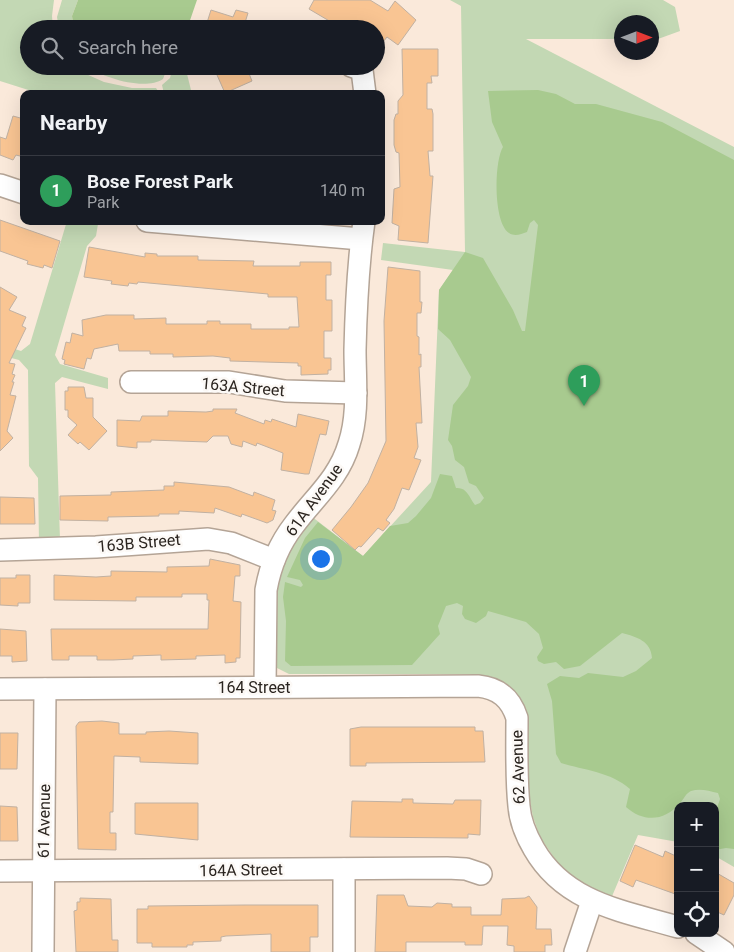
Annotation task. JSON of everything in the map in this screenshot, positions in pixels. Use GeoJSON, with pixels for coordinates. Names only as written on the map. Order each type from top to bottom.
{"type":"FeatureCollection","features":[{"type":"Feature","properties":{"kind":"street"},"geometry":{"type":"LineString","coordinates":[[363,75],[364,90]]}},
{"type":"Feature","properties":{"kind":"street"},"geometry":{"type":"LineString","coordinates":[[0,185],[20,192]]}},
{"type":"Feature","properties":{"kind":"street"},"geometry":{"type":"LineString","coordinates":[[243,225],[362,230]]}},
{"type":"Feature","properties":{"kind":"street","name":"61A Avenue"},"geometry":{"type":"LineString","coordinates":[[265,686],[266,590],[274,560],[293,526],[340,469],[350,443],[355,418],[356,310],[362,230]]}},
{"type":"Feature","properties":{"kind":"street","name":"163A Street"},"geometry":{"type":"LineString","coordinates":[[131,382],[229,382],[285,391],[356,393]]}},
{"type":"Feature","properties":{"kind":"street","name":"163B Street"},"geometry":{"type":"LineString","coordinates":[[0,550],[96,547],[208,539],[231,543],[274,560]]}},
{"type":"Feature","properties":{"kind":"street","name":"164 Street"},"geometry":{"type":"LineString","coordinates":[[0,689],[478,686],[493,689],[505,696]]}},
{"type":"Feature","properties":{"kind":"street","name":"61 Avenue"},"geometry":{"type":"LineString","coordinates":[[43,952],[45,689]]}},
{"type":"Feature","properties":{"kind":"street","name":"62 Avenue"},"geometry":{"type":"LineString","coordinates":[[505,696],[514,709],[516,718],[519,808],[528,839],[551,872],[578,895],[592,901],[674,925]]}},
{"type":"Feature","properties":{"kind":"street","name":"164A Street"},"geometry":{"type":"LineString","coordinates":[[0,871],[447,868],[466,869],[481,874]]}},
{"type":"Feature","properties":{"kind":"street"},"geometry":{"type":"LineString","coordinates":[[344,869],[344,952]]}},
{"type":"Feature","properties":{"kind":"street"},"geometry":{"type":"LineString","coordinates":[[575,952],[592,901]]}},
{"type":"Feature","properties":{"kind":"street"},"geometry":{"type":"LineString","coordinates":[[702,937],[724,952]]}},
{"type":"Feature","properties":{"kind":"green space"},"geometry":{"type":"Polygon","coordinates":[[[0,0],[54,0],[52,20],[20,20],[20,75],[88,75],[104,82],[132,88],[156,88],[157,90],[28,90],[0,81],[0,0]]]}},
{"type":"Feature","properties":{"kind":"green space"},"geometry":{"type":"Polygon","coordinates":[[[62,0],[78,0],[72,16],[73,20],[58,20],[62,0]]]}},
{"type":"Feature","properties":{"kind":"green space"},"geometry":{"type":"Polygon","coordinates":[[[78,0],[197,0],[190,20],[73,20],[72,16],[78,0]]]}},
{"type":"Feature","properties":{"kind":"green space"},"geometry":{"type":"Polygon","coordinates":[[[450,0],[663,0],[675,7],[680,31],[659,39],[659,15],[614,15],[614,39],[526,39],[734,147],[734,867],[719,858],[719,802],[674,802],[674,841],[638,835],[610,901],[584,890],[557,862],[540,837],[533,817],[528,790],[528,732],[471,674],[289,674],[277,668],[274,662],[275,596],[286,555],[311,516],[363,556],[431,482],[439,290],[453,270],[381,260],[383,243],[465,252],[461,6],[450,0]]]}},
{"type":"Feature","properties":{"kind":"green space"},"geometry":{"type":"Polygon","coordinates":[[[103,75],[165,75],[163,79],[146,84],[113,79],[103,75]]]}},
{"type":"Feature","properties":{"kind":"green space"},"geometry":{"type":"Polygon","coordinates":[[[171,75],[187,75],[191,90],[163,90],[162,85],[171,75]]]}},
{"type":"Feature","properties":{"kind":"green space"},"geometry":{"type":"Polygon","coordinates":[[[538,90],[556,94],[575,104],[596,104],[662,122],[734,160],[734,849],[719,849],[720,799],[718,793],[701,790],[691,791],[680,802],[674,802],[674,809],[668,813],[654,818],[647,818],[626,807],[630,789],[623,783],[597,772],[561,763],[556,754],[552,701],[547,684],[560,676],[579,678],[588,673],[623,677],[636,671],[652,658],[649,647],[638,638],[622,633],[580,666],[564,669],[556,662],[544,664],[538,661],[537,657],[543,648],[539,634],[526,622],[488,611],[486,616],[476,623],[465,619],[462,614],[463,606],[457,603],[446,606],[438,626],[440,634],[412,665],[291,666],[285,661],[286,621],[283,597],[285,582],[301,587],[303,585],[300,580],[287,577],[305,538],[318,522],[363,556],[390,526],[408,523],[416,516],[431,498],[440,474],[452,476],[456,488],[463,489],[475,505],[484,498],[476,486],[469,483],[464,467],[455,460],[452,446],[448,440],[453,405],[468,386],[471,377],[450,340],[438,329],[439,290],[465,252],[483,258],[513,310],[522,331],[525,331],[538,225],[534,220],[530,223],[527,232],[514,235],[509,233],[504,227],[500,217],[497,178],[500,154],[503,147],[492,122],[488,91],[538,90]]]}},
{"type":"Feature","properties":{"kind":"green space"},"geometry":{"type":"Polygon","coordinates":[[[66,225],[98,225],[96,236],[87,246],[55,355],[60,364],[108,378],[108,389],[62,377],[55,383],[60,540],[39,542],[38,478],[29,466],[28,370],[19,360],[0,355],[0,344],[21,351],[30,344],[66,225]]]}},
{"type":"Feature","properties":{"kind":"building"},"geometry":{"type":"Polygon","coordinates":[[[314,0],[370,0],[388,11],[395,1],[416,20],[398,45],[387,37],[385,40],[385,20],[328,20],[309,9],[314,0]]]}},
{"type":"Feature","properties":{"kind":"building"},"geometry":{"type":"Polygon","coordinates":[[[211,10],[233,17],[236,10],[248,13],[246,20],[208,20],[211,10]]]}},
{"type":"Feature","properties":{"kind":"building"},"geometry":{"type":"Polygon","coordinates":[[[402,49],[438,49],[438,76],[431,76],[432,83],[427,83],[427,109],[432,109],[433,114],[433,151],[428,151],[430,176],[433,176],[428,243],[398,240],[399,226],[392,223],[394,189],[400,187],[399,153],[396,152],[394,145],[394,120],[396,114],[398,114],[398,101],[403,95],[402,49]]]}},
{"type":"Feature","properties":{"kind":"building"},"geometry":{"type":"Polygon","coordinates":[[[217,75],[250,75],[252,81],[232,90],[224,90],[217,75]]]}},
{"type":"Feature","properties":{"kind":"building"},"geometry":{"type":"Polygon","coordinates":[[[13,116],[20,118],[20,156],[16,155],[13,160],[0,155],[0,137],[6,139],[13,116]]]}},
{"type":"Feature","properties":{"kind":"building"},"geometry":{"type":"Polygon","coordinates":[[[0,220],[60,241],[52,268],[44,265],[43,268],[27,264],[28,261],[0,251],[0,220]]]}},
{"type":"Feature","properties":{"kind":"building"},"geometry":{"type":"Polygon","coordinates":[[[89,247],[145,257],[145,253],[157,254],[157,256],[198,256],[198,260],[254,261],[253,266],[300,266],[300,262],[331,262],[331,275],[326,275],[326,300],[332,300],[332,331],[324,331],[324,358],[331,358],[331,370],[328,370],[328,374],[301,375],[301,366],[298,366],[298,363],[230,361],[230,358],[213,356],[173,357],[173,354],[150,354],[150,351],[119,351],[118,344],[94,349],[91,359],[87,358],[84,369],[64,364],[65,360],[62,359],[66,342],[70,343],[72,333],[83,336],[82,320],[106,315],[134,315],[134,319],[166,318],[166,324],[207,324],[207,321],[220,321],[220,324],[251,324],[251,329],[289,329],[289,327],[299,327],[297,297],[268,297],[268,294],[138,282],[137,284],[129,283],[128,286],[111,284],[112,281],[84,277],[89,247]]]}},
{"type":"Feature","properties":{"kind":"building"},"geometry":{"type":"Polygon","coordinates":[[[388,267],[420,271],[420,302],[422,302],[421,313],[417,313],[417,336],[419,337],[419,355],[421,354],[421,367],[419,367],[422,423],[416,423],[418,447],[414,458],[421,460],[409,490],[402,488],[394,509],[386,520],[390,523],[383,531],[378,528],[361,547],[359,546],[355,550],[332,530],[368,483],[386,441],[384,321],[388,267]]]}},
{"type":"Feature","properties":{"kind":"building"},"geometry":{"type":"Polygon","coordinates":[[[0,287],[17,297],[9,310],[26,317],[22,326],[26,328],[9,363],[15,364],[12,374],[15,375],[12,382],[14,382],[10,395],[16,396],[7,431],[13,438],[0,451],[0,287]]]}},
{"type":"Feature","properties":{"kind":"building"},"geometry":{"type":"Polygon","coordinates":[[[68,387],[84,387],[86,398],[93,398],[93,417],[107,431],[89,450],[80,442],[78,444],[68,435],[77,425],[68,417],[68,410],[65,410],[65,391],[68,391],[68,387]]]}},
{"type":"Feature","properties":{"kind":"building"},"geometry":{"type":"Polygon","coordinates":[[[213,409],[237,409],[235,413],[264,424],[265,420],[271,422],[272,419],[296,427],[298,414],[329,421],[326,435],[320,434],[309,474],[281,470],[283,453],[257,443],[256,446],[243,441],[242,447],[231,444],[228,436],[213,436],[207,442],[151,440],[151,442],[137,442],[137,448],[117,446],[117,420],[140,421],[142,416],[168,416],[168,411],[206,412],[213,411],[213,409]]]}},
{"type":"Feature","properties":{"kind":"building"},"geometry":{"type":"Polygon","coordinates":[[[174,482],[229,487],[253,496],[254,492],[275,500],[272,510],[276,511],[273,520],[267,523],[242,514],[241,517],[215,508],[214,513],[179,511],[179,514],[159,514],[159,516],[108,517],[108,521],[60,520],[60,496],[111,495],[111,492],[164,490],[164,486],[174,486],[174,482]]]}},
{"type":"Feature","properties":{"kind":"building"},"geometry":{"type":"Polygon","coordinates":[[[0,497],[34,498],[35,524],[0,524],[0,497]]]}},
{"type":"Feature","properties":{"kind":"building"},"geometry":{"type":"Polygon","coordinates":[[[210,559],[240,565],[240,576],[235,576],[233,601],[241,602],[240,658],[236,658],[236,662],[225,663],[225,655],[196,656],[196,659],[161,660],[161,655],[133,656],[133,659],[113,660],[97,660],[97,656],[69,656],[69,660],[52,660],[51,629],[208,629],[209,600],[207,600],[207,594],[182,594],[182,597],[136,597],[136,601],[54,600],[54,575],[96,577],[111,576],[111,571],[167,572],[167,567],[209,566],[210,559]]]}},
{"type":"Feature","properties":{"kind":"building"},"geometry":{"type":"Polygon","coordinates":[[[16,575],[30,575],[30,603],[18,603],[18,606],[0,605],[0,578],[16,578],[16,575]]]}},
{"type":"Feature","properties":{"kind":"building"},"geometry":{"type":"Polygon","coordinates":[[[0,629],[26,631],[27,661],[12,662],[12,656],[0,656],[0,629]]]}},
{"type":"Feature","properties":{"kind":"building"},"geometry":{"type":"Polygon","coordinates":[[[102,721],[119,723],[119,734],[146,734],[146,732],[169,731],[198,733],[198,764],[140,762],[140,757],[114,756],[113,812],[110,812],[110,833],[116,833],[116,850],[78,849],[76,726],[79,722],[102,721]]]}},
{"type":"Feature","properties":{"kind":"building"},"geometry":{"type":"Polygon","coordinates":[[[361,727],[475,727],[475,731],[483,731],[485,762],[366,763],[366,766],[350,766],[350,729],[361,727]]]}},
{"type":"Feature","properties":{"kind":"building"},"geometry":{"type":"Polygon","coordinates":[[[0,733],[18,733],[17,769],[0,769],[0,733]]]}},
{"type":"Feature","properties":{"kind":"building"},"geometry":{"type":"Polygon","coordinates":[[[402,799],[413,799],[413,803],[453,804],[455,800],[481,800],[480,835],[468,834],[468,838],[350,837],[352,801],[402,802],[402,799]]]}},
{"type":"Feature","properties":{"kind":"building"},"geometry":{"type":"Polygon","coordinates":[[[135,803],[198,803],[198,840],[135,834],[135,803]]]}},
{"type":"Feature","properties":{"kind":"building"},"geometry":{"type":"Polygon","coordinates":[[[0,806],[17,807],[18,841],[0,841],[0,806]]]}},
{"type":"Feature","properties":{"kind":"building"},"geometry":{"type":"Polygon","coordinates":[[[635,845],[663,857],[665,851],[674,855],[674,894],[636,880],[633,887],[620,881],[635,845]]]}},
{"type":"Feature","properties":{"kind":"building"},"geometry":{"type":"Polygon","coordinates":[[[719,874],[734,883],[734,895],[724,915],[719,913],[719,874]]]}},
{"type":"Feature","properties":{"kind":"building"},"geometry":{"type":"Polygon","coordinates":[[[377,895],[404,895],[408,906],[432,907],[437,903],[452,904],[452,907],[471,907],[471,915],[501,915],[502,899],[525,898],[529,896],[537,907],[536,929],[551,929],[552,945],[545,945],[545,952],[514,952],[514,946],[507,945],[508,926],[483,926],[482,945],[465,945],[465,942],[406,942],[406,952],[375,952],[377,895]]]}},
{"type":"Feature","properties":{"kind":"building"},"geometry":{"type":"Polygon","coordinates":[[[80,898],[111,899],[112,940],[118,940],[118,952],[76,952],[74,911],[77,910],[77,902],[80,902],[80,898]]]}},
{"type":"Feature","properties":{"kind":"building"},"geometry":{"type":"Polygon","coordinates":[[[318,905],[318,937],[310,937],[310,952],[271,952],[271,934],[226,936],[221,937],[221,941],[193,942],[193,945],[187,945],[187,947],[152,947],[152,943],[137,943],[137,909],[148,909],[148,906],[318,905]]]}},
{"type":"Feature","properties":{"kind":"place","name":"Bose Forest Park"},"geometry":{"type":"Point","coordinates":[584,406]}}]}
